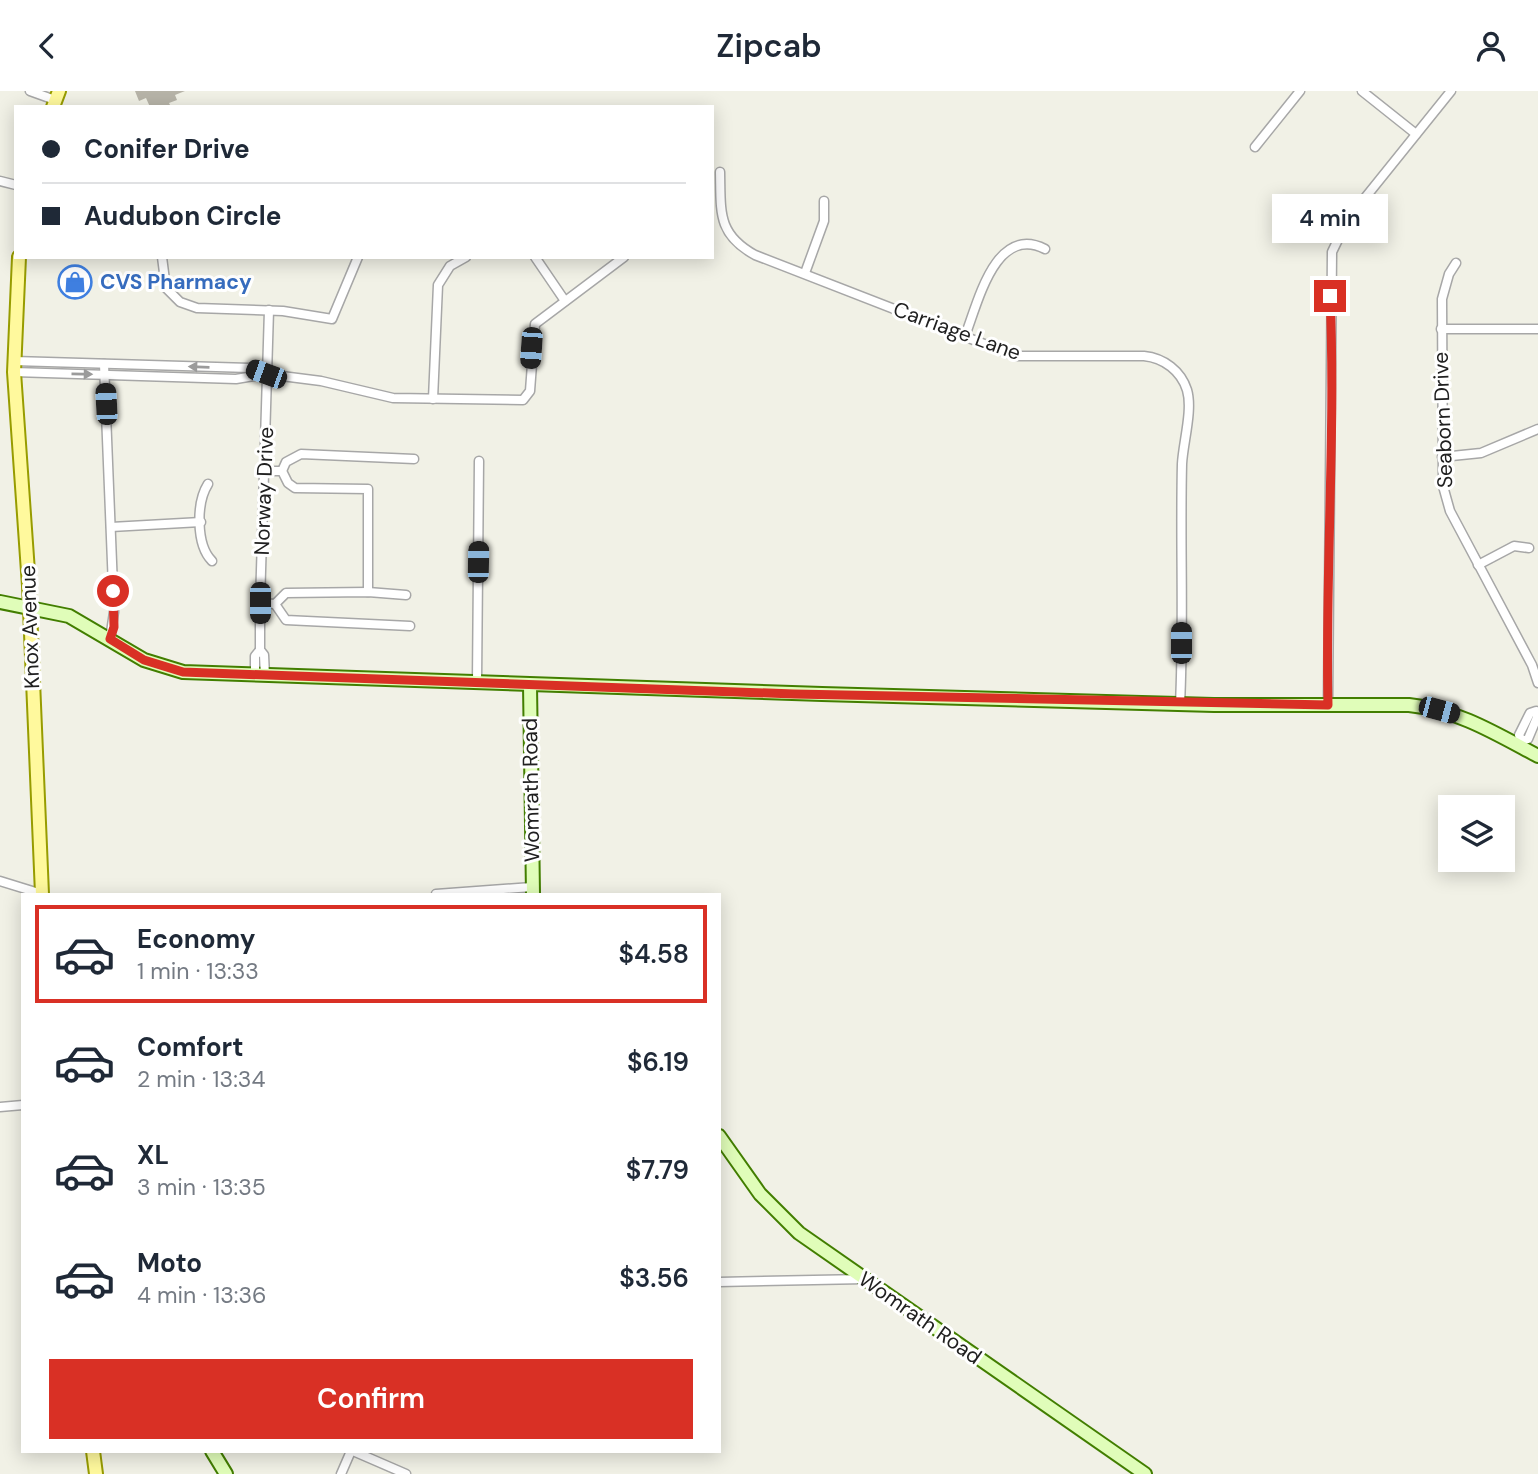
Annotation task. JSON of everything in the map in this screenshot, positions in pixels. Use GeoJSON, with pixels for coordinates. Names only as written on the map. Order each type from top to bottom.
{"type":"FeatureCollection","features":[{"type":"Feature","properties":{"kind":"main road","name":"Knox Avenue"},"geometry":{"type":"LineString","coordinates":[[19,259],[9,365],[29,607],[42,893]]}},
{"type":"Feature","properties":{"kind":"main road"},"geometry":{"type":"LineString","coordinates":[[0,371],[9,365]]}},
{"type":"Feature","properties":{"kind":"main road"},"geometry":{"type":"LineString","coordinates":[[93,1453],[96,1474]]}},
{"type":"Feature","properties":{"kind":"street"},"geometry":{"type":"LineString","coordinates":[[30,91],[56,99]]}},
{"type":"Feature","properties":{"kind":"street"},"geometry":{"type":"LineString","coordinates":[[1255,147],[1300,91]]}},
{"type":"Feature","properties":{"kind":"street"},"geometry":{"type":"LineString","coordinates":[[1362,91],[1416,134]]}},
{"type":"Feature","properties":{"kind":"street"},"geometry":{"type":"LineString","coordinates":[[1328,705],[1328,574],[1332,501],[1331,261],[1343,226],[1451,91]]}},
{"type":"Feature","properties":{"kind":"street","name":"Carriage Lane"},"geometry":{"type":"LineString","coordinates":[[720,172],[722,219],[733,239],[755,255],[1023,357],[1150,357],[1170,366],[1184,383],[1189,405],[1183,451],[1180,704]]}},
{"type":"Feature","properties":{"kind":"street"},"geometry":{"type":"LineString","coordinates":[[805,273],[824,221],[824,201]]}},
{"type":"Feature","properties":{"kind":"street"},"geometry":{"type":"LineString","coordinates":[[965,336],[999,258],[1012,247],[1024,243],[1045,249]]}},
{"type":"Feature","properties":{"kind":"street"},"geometry":{"type":"LineString","coordinates":[[162,259],[166,288],[188,306],[269,310],[332,319],[357,259]]}},
{"type":"Feature","properties":{"kind":"street"},"geometry":{"type":"LineString","coordinates":[[433,399],[438,285],[450,265],[462,259]]}},
{"type":"Feature","properties":{"kind":"street"},"geometry":{"type":"LineString","coordinates":[[536,259],[565,301]]}},
{"type":"Feature","properties":{"kind":"street"},"geometry":{"type":"LineString","coordinates":[[9,365],[104,364],[250,368],[266,374],[314,379],[393,398],[526,398],[530,391],[533,328],[541,318],[621,259]]}},
{"type":"Feature","properties":{"kind":"street","name":"Seaborn Drive"},"geometry":{"type":"LineString","coordinates":[[1456,263],[1443,292],[1441,329],[1442,457],[1446,500],[1532,664],[1538,683]]}},
{"type":"Feature","properties":{"kind":"street","name":"Norway Drive"},"geometry":{"type":"LineString","coordinates":[[260,675],[255,656],[260,650],[269,310]]}},
{"type":"Feature","properties":{"kind":"street"},"geometry":{"type":"LineString","coordinates":[[1441,329],[1538,329]]}},
{"type":"Feature","properties":{"kind":"street"},"geometry":{"type":"LineString","coordinates":[[104,364],[114,627],[110,639]]}},
{"type":"Feature","properties":{"kind":"street"},"geometry":{"type":"LineString","coordinates":[[9,365],[105,375],[236,379],[266,374]]}},
{"type":"Feature","properties":{"kind":"street"},"geometry":{"type":"LineString","coordinates":[[1442,457],[1480,453],[1538,429]]}},
{"type":"Feature","properties":{"kind":"street"},"geometry":{"type":"LineString","coordinates":[[368,592],[368,489],[295,488],[288,484],[282,471],[286,462],[301,454],[414,459]]}},
{"type":"Feature","properties":{"kind":"street"},"geometry":{"type":"LineString","coordinates":[[477,681],[479,461]]}},
{"type":"Feature","properties":{"kind":"street"},"geometry":{"type":"LineString","coordinates":[[265,471],[282,471]]}},
{"type":"Feature","properties":{"kind":"street"},"geometry":{"type":"LineString","coordinates":[[208,484],[201,500],[201,522],[204,548],[212,561]]}},
{"type":"Feature","properties":{"kind":"street"},"geometry":{"type":"LineString","coordinates":[[111,527],[201,522]]}},
{"type":"Feature","properties":{"kind":"street"},"geometry":{"type":"LineString","coordinates":[[1478,565],[1514,545],[1529,548]]}},
{"type":"Feature","properties":{"kind":"street"},"geometry":{"type":"LineString","coordinates":[[260,603],[275,604],[286,593],[368,592],[406,595]]}},
{"type":"Feature","properties":{"kind":"street"},"geometry":{"type":"LineString","coordinates":[[0,602],[69,616],[144,660],[165,668],[260,675],[530,685],[1180,704],[1409,705],[1439,710],[1477,722],[1521,744],[1538,756]]}},
{"type":"Feature","properties":{"kind":"street"},"geometry":{"type":"LineString","coordinates":[[275,604],[286,621],[411,626]]}},
{"type":"Feature","properties":{"kind":"street","name":"Womrath Road"},"geometry":{"type":"LineString","coordinates":[[530,685],[533,891]]}},
{"type":"Feature","properties":{"kind":"street"},"geometry":{"type":"LineString","coordinates":[[1521,744],[1528,739],[1534,728],[1538,702]]}},
{"type":"Feature","properties":{"kind":"street"},"geometry":{"type":"LineString","coordinates":[[0,881],[39,893]]}},
{"type":"Feature","properties":{"kind":"street"},"geometry":{"type":"LineString","coordinates":[[468,893],[533,891]]}},
{"type":"Feature","properties":{"kind":"street"},"geometry":{"type":"LineString","coordinates":[[0,1107],[21,1105]]}},
{"type":"Feature","properties":{"kind":"street","name":"Womrath Road"},"geometry":{"type":"LineString","coordinates":[[721,1139],[760,1194],[784,1220],[1145,1474]]}},
{"type":"Feature","properties":{"kind":"street"},"geometry":{"type":"LineString","coordinates":[[721,1282],[865,1279]]}},
{"type":"Feature","properties":{"kind":"street"},"geometry":{"type":"LineString","coordinates":[[213,1453],[226,1474]]}},
{"type":"Feature","properties":{"kind":"street"},"geometry":{"type":"LineString","coordinates":[[341,1474],[351,1453]]}},
{"type":"Feature","properties":{"kind":"street"},"geometry":{"type":"LineString","coordinates":[[357,1453],[406,1474]]}},
{"type":"Feature","properties":{"kind":"building"},"geometry":{"type":"Polygon","coordinates":[[[135,91],[185,91],[175,95],[177,100],[169,103],[170,105],[149,105],[146,98],[139,101],[135,91]]]}},
{"type":"Feature","properties":{"kind":"place","name":"CVS Pharmacy"},"geometry":{"type":"Point","coordinates":[75,282]}},
{"type":"Feature","properties":{"kind":"route"},"geometry":{"type":"LineString","coordinates":[[113,591],[114,627],[110,639],[155,665],[183,672],[794,694],[1214,705],[1328,705],[1328,574],[1332,501],[1330,296]]}}]}
